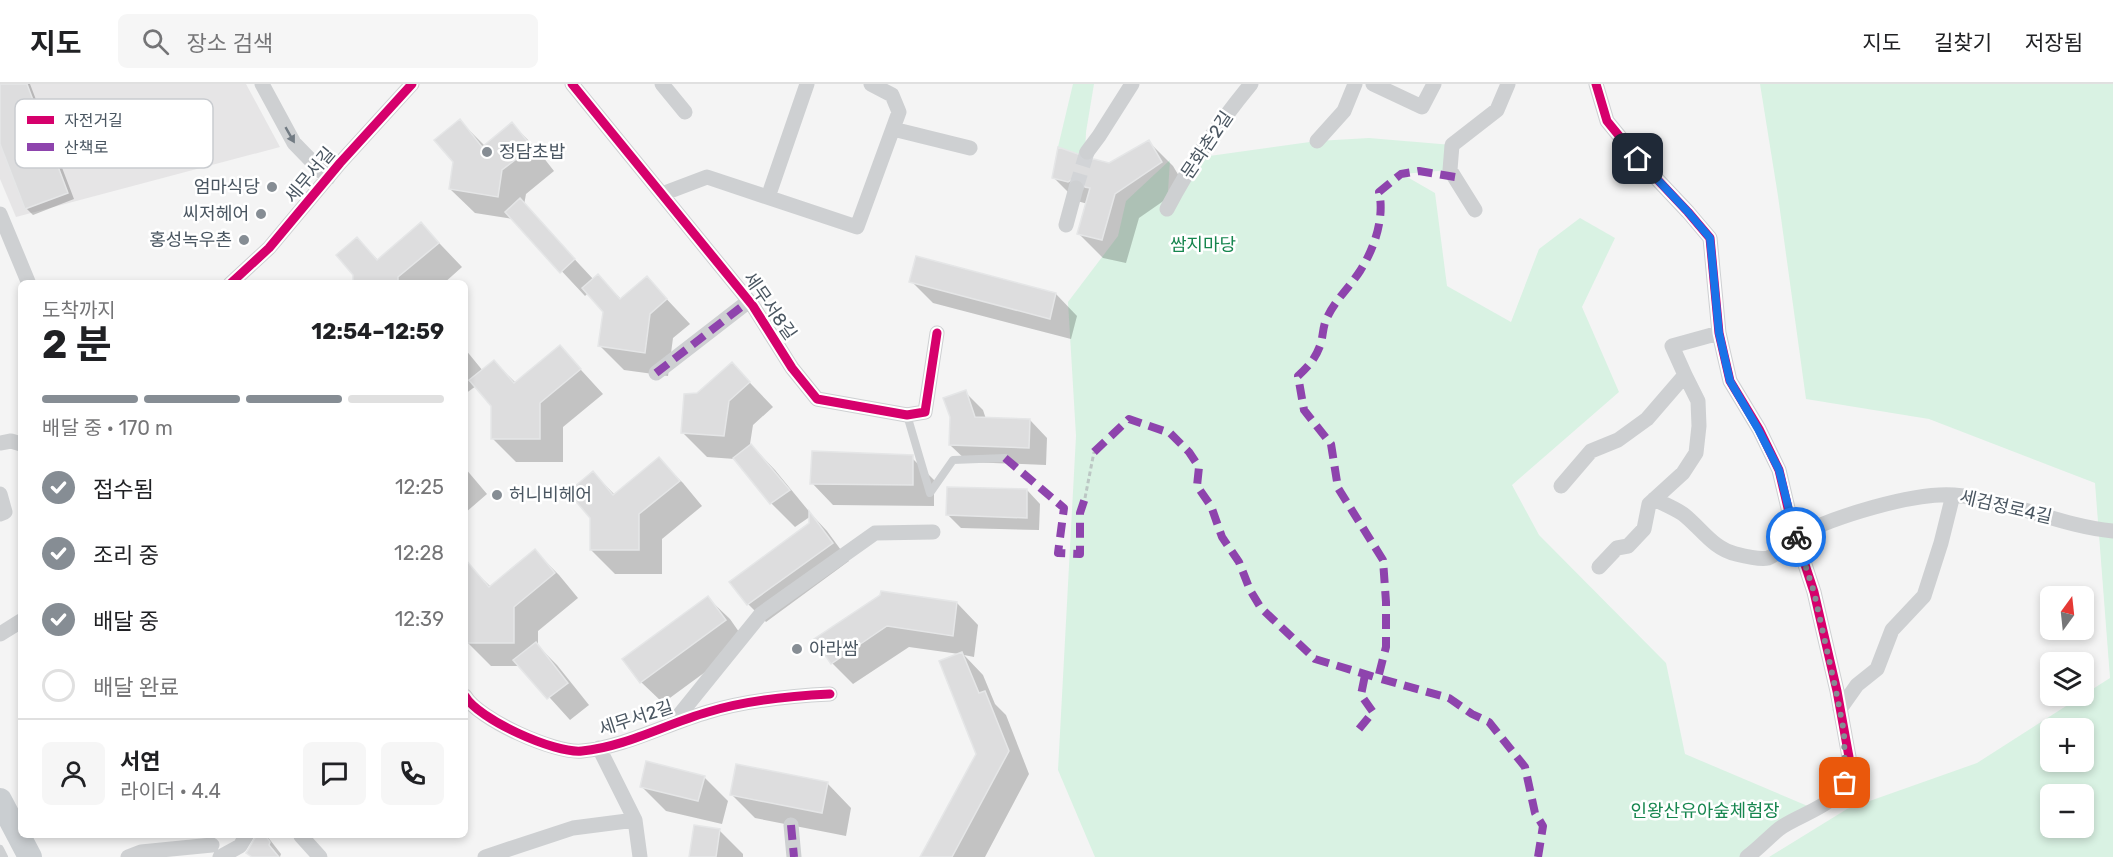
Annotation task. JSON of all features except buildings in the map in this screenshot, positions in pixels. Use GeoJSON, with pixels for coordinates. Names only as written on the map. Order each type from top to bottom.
{"type":"FeatureCollection","features":[{"type":"Feature","properties":{"kind":"main road"},"geometry":{"type":"LineString","coordinates":[[0,800],[18,834]]}},
{"type":"Feature","properties":{"kind":"main road"},"geometry":{"type":"LineString","coordinates":[[20,838],[30,857]]}},
{"type":"Feature","properties":{"kind":"street"},"geometry":{"type":"LineString","coordinates":[[262,84],[294,143],[328,178]]}},
{"type":"Feature","properties":{"kind":"street","name":"세무서길"},"geometry":{"type":"LineString","coordinates":[[234,280],[269,248],[412,84]]}},
{"type":"Feature","properties":{"kind":"street"},"geometry":{"type":"LineString","coordinates":[[662,84],[685,112]]}},
{"type":"Feature","properties":{"kind":"street"},"geometry":{"type":"LineString","coordinates":[[768,197],[807,84]]}},
{"type":"Feature","properties":{"kind":"street"},"geometry":{"type":"LineString","coordinates":[[662,194],[707,177],[857,226],[899,112],[892,95],[871,84]]}},
{"type":"Feature","properties":{"kind":"street"},"geometry":{"type":"LineString","coordinates":[[1087,152],[1093,134],[1131,84]]}},
{"type":"Feature","properties":{"kind":"street","name":"문화촌2길"},"geometry":{"type":"LineString","coordinates":[[1167,209],[1195,158],[1221,120],[1251,84]]}},
{"type":"Feature","properties":{"kind":"street"},"geometry":{"type":"LineString","coordinates":[[1317,141],[1344,111],[1355,84]]}},
{"type":"Feature","properties":{"kind":"street"},"geometry":{"type":"LineString","coordinates":[[1373,84],[1422,107],[1434,84]]}},
{"type":"Feature","properties":{"kind":"street"},"geometry":{"type":"LineString","coordinates":[[1475,210],[1450,170],[1452,145],[1497,110],[1508,84]]}},
{"type":"Feature","properties":{"kind":"street"},"geometry":{"type":"LineString","coordinates":[[1596,84],[1606,121],[1710,238],[1719,333],[1730,381],[1779,470],[1796,537],[1814,592],[1840,709],[1849,757],[1845,783],[1832,798],[1780,828],[1747,857]]}},
{"type":"Feature","properties":{"kind":"street","name":"세무서8길"},"geometry":{"type":"LineString","coordinates":[[574,85],[749,301],[792,368],[817,399],[907,415]]}},
{"type":"Feature","properties":{"kind":"street"},"geometry":{"type":"LineString","coordinates":[[893,129],[970,148]]}},
{"type":"Feature","properties":{"kind":"street"},"geometry":{"type":"LineString","coordinates":[[1066,225],[1076,188]]}},
{"type":"Feature","properties":{"kind":"street"},"geometry":{"type":"LineString","coordinates":[[0,214],[27,280]]}},
{"type":"Feature","properties":{"kind":"street"},"geometry":{"type":"LineString","coordinates":[[656,373],[749,301]]}},
{"type":"Feature","properties":{"kind":"street"},"geometry":{"type":"LineString","coordinates":[[907,415],[925,412],[937,333]]}},
{"type":"Feature","properties":{"kind":"street"},"geometry":{"type":"LineString","coordinates":[[1599,567],[1617,548],[1628,546],[1644,529],[1649,504],[1683,473],[1696,453],[1699,426],[1698,401],[1672,346],[1719,333]]}},
{"type":"Feature","properties":{"kind":"street"},"geometry":{"type":"LineString","coordinates":[[1561,486],[1591,451],[1618,440],[1647,419],[1685,375]]}},
{"type":"Feature","properties":{"kind":"street"},"geometry":{"type":"LineString","coordinates":[[0,443],[11,441],[18,443]]}},
{"type":"Feature","properties":{"kind":"street"},"geometry":{"type":"LineString","coordinates":[[0,494],[5,512],[0,514]]}},
{"type":"Feature","properties":{"kind":"street"},"geometry":{"type":"LineString","coordinates":[[1840,709],[1857,685],[1877,669],[1892,630],[1924,596],[1953,495]]}},
{"type":"Feature","properties":{"kind":"street","name":"세검정로4길"},"geometry":{"type":"LineString","coordinates":[[1654,499],[1682,513],[1718,548],[1736,554],[1768,558],[1796,537],[1849,514],[1912,499],[1953,495],[2004,504],[2092,529],[2113,531]]}},
{"type":"Feature","properties":{"kind":"street"},"geometry":{"type":"LineString","coordinates":[[672,724],[761,614],[875,533],[933,532]]}},
{"type":"Feature","properties":{"kind":"street"},"geometry":{"type":"LineString","coordinates":[[0,634],[18,623]]}},
{"type":"Feature","properties":{"kind":"street","name":"세무서2길"},"geometry":{"type":"LineString","coordinates":[[468,701],[502,726],[550,746],[579,752],[612,746],[709,711],[783,696],[830,694]]}},
{"type":"Feature","properties":{"kind":"street"},"geometry":{"type":"LineString","coordinates":[[599,748],[635,820],[640,857]]}},
{"type":"Feature","properties":{"kind":"street"},"geometry":{"type":"LineString","coordinates":[[485,857],[573,828],[635,820]]}},
{"type":"Feature","properties":{"kind":"street"},"geometry":{"type":"LineString","coordinates":[[791,825],[794,857]]}},
{"type":"Feature","properties":{"kind":"street"},"geometry":{"type":"LineString","coordinates":[[128,857],[141,852],[240,846],[245,838]]}},
{"type":"Feature","properties":{"kind":"street"},"geometry":{"type":"LineString","coordinates":[[303,838],[320,857]]}},
{"type":"Feature","properties":{"kind":"lane"},"geometry":{"type":"LineString","coordinates":[[907,415],[930,493],[953,460],[1005,458]]}},
{"type":"Feature","properties":{"kind":"lane"},"geometry":{"type":"LineString","coordinates":[[0,849],[4,857]]}},
{"type":"Feature","properties":{"kind":"path"},"geometry":{"type":"LineString","coordinates":[[1085,498],[1094,452]]}},
{"type":"Feature","properties":{"kind":"shaded area"},"geometry":{"type":"Polygon","coordinates":[[[0,84],[246,84],[280,147],[213,165],[213,99],[15,99],[15,168],[201,168],[16,217],[0,179],[0,84]]]}},
{"type":"Feature","properties":{"kind":"green space"},"geometry":{"type":"Polygon","coordinates":[[[1073,84],[1094,84],[1086,132],[1085,156],[1058,147],[1073,84]]]}},
{"type":"Feature","properties":{"kind":"green space"},"geometry":{"type":"Polygon","coordinates":[[[1760,84],[2113,84],[2113,857],[1769,857],[1847,809],[1977,763],[2040,723],[2040,772],[2094,772],[2094,718],[2047,718],[2066,706],[2094,706],[2094,688],[2110,678],[2095,483],[1929,419],[1806,399],[1760,84]]]}},
{"type":"Feature","properties":{"kind":"green space"},"geometry":{"type":"Polygon","coordinates":[[[1369,138],[1452,145],[1450,170],[1402,174],[1435,193],[1447,286],[1511,322],[1539,249],[1580,218],[1615,238],[1582,307],[1619,392],[1512,485],[1539,535],[1666,663],[1685,754],[1810,807],[1740,857],[1095,857],[1058,770],[1076,436],[1068,302],[1118,236],[1126,201],[1170,160],[1167,207],[1195,158],[1317,141],[1369,138]]]}},
{"type":"Feature","properties":{"kind":"tunnel"},"geometry":{"type":"LineString","coordinates":[[1076,188],[1087,152]]}},
{"type":"Feature","properties":{"kind":"marked path"},"geometry":{"type":"LineString","coordinates":[[1455,177],[1419,171],[1401,174],[1379,192],[1381,212],[1370,253],[1360,271],[1329,313],[1321,343],[1309,365],[1298,376],[1304,410],[1331,444],[1338,488],[1383,560],[1386,647],[1378,678],[1449,698],[1472,714],[1489,722],[1525,767],[1535,813],[1543,826],[1538,857]]}},
{"type":"Feature","properties":{"kind":"marked path"},"geometry":{"type":"LineString","coordinates":[[656,373],[749,301]]}},
{"type":"Feature","properties":{"kind":"marked path"},"geometry":{"type":"LineString","coordinates":[[1094,452],[1129,419],[1170,433],[1189,452],[1199,467],[1197,486],[1211,506],[1222,537],[1239,562],[1250,590],[1261,608],[1315,659],[1378,678]]}},
{"type":"Feature","properties":{"kind":"marked path"},"geometry":{"type":"LineString","coordinates":[[1005,458],[1064,508],[1058,553],[1080,554],[1080,513],[1085,498]]}},
{"type":"Feature","properties":{"kind":"marked path"},"geometry":{"type":"LineString","coordinates":[[1359,729],[1373,712],[1361,695],[1365,675]]}},
{"type":"Feature","properties":{"kind":"marked path"},"geometry":{"type":"LineString","coordinates":[[791,825],[794,857]]}},
{"type":"Feature","properties":{"kind":"cycle path"},"geometry":{"type":"LineString","coordinates":[[234,280],[269,248],[340,163],[412,84]]}},
{"type":"Feature","properties":{"kind":"cycle path"},"geometry":{"type":"LineString","coordinates":[[572,84],[753,306],[792,368],[817,399],[907,415],[925,412],[937,333]]}},
{"type":"Feature","properties":{"kind":"cycle path"},"geometry":{"type":"LineString","coordinates":[[1596,84],[1607,121],[1638,159],[1710,238],[1719,333],[1730,381],[1759,429],[1779,470],[1792,525],[1814,592],[1837,691],[1849,757],[1845,783]]}},
{"type":"Feature","properties":{"kind":"cycle path"},"geometry":{"type":"LineString","coordinates":[[468,699],[485,715],[518,733],[554,747],[582,751],[614,745],[692,717],[738,704],[784,697],[830,694]]}},
{"type":"Feature","properties":{"kind":"way so far"},"geometry":{"type":"LineString","coordinates":[[1796,537],[1814,592],[1836,691],[1844,732],[1845,783]]}},
{"type":"Feature","properties":{"kind":"place","name":"정담초밥"},"geometry":{"type":"Point","coordinates":[487,152]}},
{"type":"Feature","properties":{"kind":"place","name":"엄마식당"},"geometry":{"type":"Point","coordinates":[272,187]}},
{"type":"Feature","properties":{"kind":"place","name":"씨저헤어"},"geometry":{"type":"Point","coordinates":[261,214]}},
{"type":"Feature","properties":{"kind":"place","name":"홍성녹우촌"},"geometry":{"type":"Point","coordinates":[244,240]}},
{"type":"Feature","properties":{"kind":"place","name":"허니비헤어"},"geometry":{"type":"Point","coordinates":[497,495]}},
{"type":"Feature","properties":{"kind":"place","name":"아라쌈"},"geometry":{"type":"Point","coordinates":[797,649]}},
{"type":"Feature","properties":{"kind":"route"},"geometry":{"type":"LineString","coordinates":[[1638,159],[1710,238],[1719,333],[1730,381],[1779,470],[1796,537]]}},
{"type":"Feature","properties":{"kind":"park label","name":"쌈지마당"},"geometry":{"type":"Point","coordinates":[1203,245]}},
{"type":"Feature","properties":{"kind":"park label","name":"인왕산유아숲체험장"},"geometry":{"type":"Point","coordinates":[1705,811]}}]}
